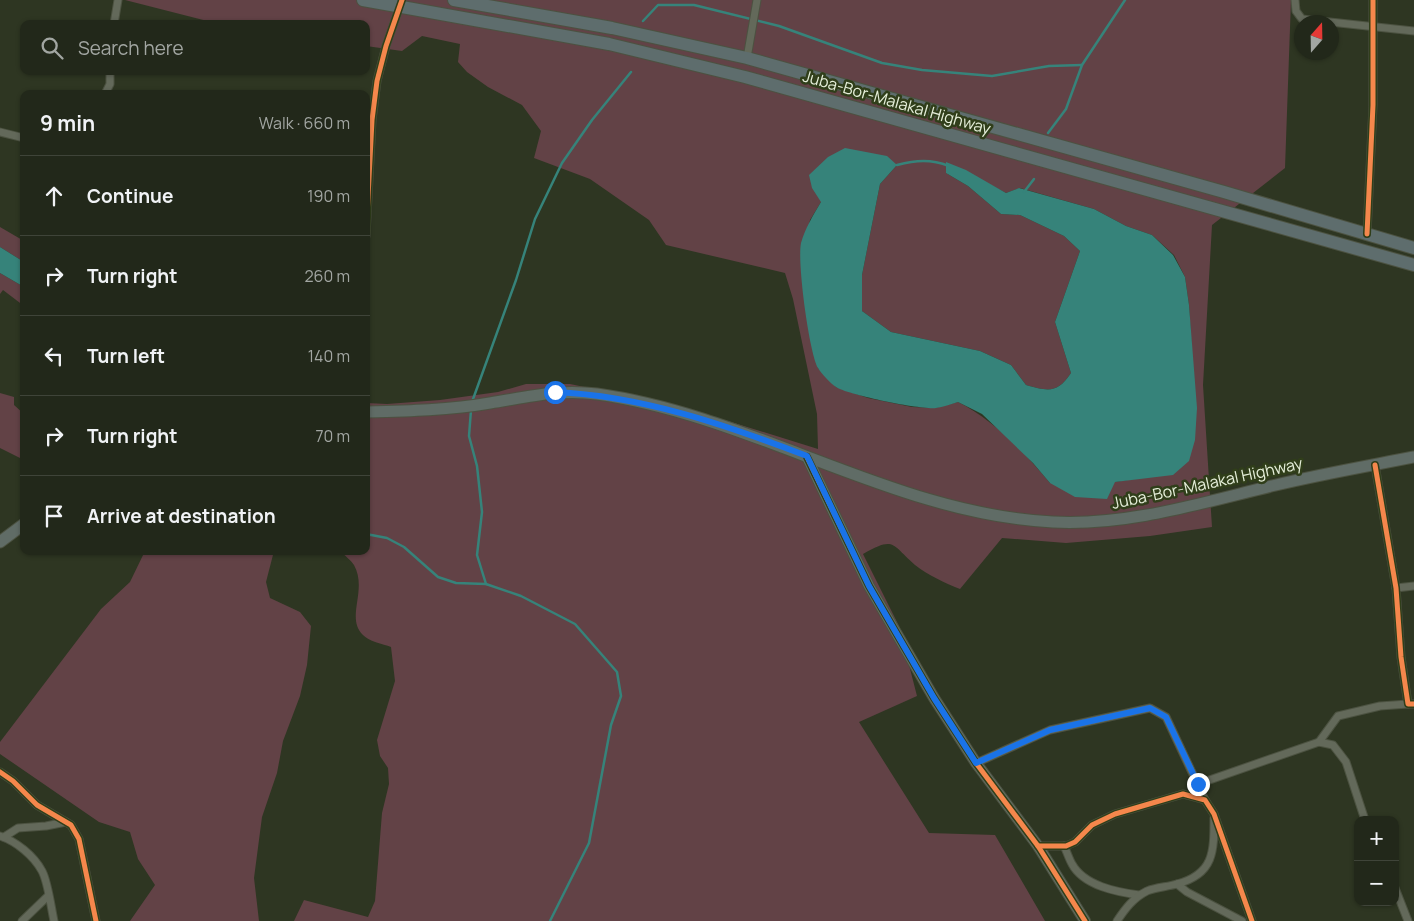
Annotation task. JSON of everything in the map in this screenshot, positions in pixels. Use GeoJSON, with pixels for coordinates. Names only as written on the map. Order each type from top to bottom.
{"type":"FeatureCollection","features":[{"type":"Feature","properties":{"kind":"highway","name":"Juba-Bor-Malakal Highway"},"geometry":{"type":"LineString","coordinates":[[364,0],[401,4],[609,44],[745,77],[1414,265]]}},
{"type":"Feature","properties":{"kind":"highway","name":"Juba-Bor-Malakal Highway"},"geometry":{"type":"LineString","coordinates":[[454,0],[612,28],[747,58],[1414,248]]}},
{"type":"Feature","properties":{"kind":"main road","name":"Juba-Bor-Malakal Highway"},"geometry":{"type":"LineString","coordinates":[[370,412],[453,407],[489,403],[548,392],[596,394],[674,410],[755,436],[876,482],[966,509],[997,516],[1055,522],[1111,521],[1147,515],[1304,478],[1414,457]]}},
{"type":"Feature","properties":{"kind":"main road"},"geometry":{"type":"LineString","coordinates":[[0,542],[20,527]]}},
{"type":"Feature","properties":{"kind":"street"},"geometry":{"type":"LineString","coordinates":[[115,20],[118,0]]}},
{"type":"Feature","properties":{"kind":"street"},"geometry":{"type":"LineString","coordinates":[[747,58],[757,0]]}},
{"type":"Feature","properties":{"kind":"street"},"geometry":{"type":"LineString","coordinates":[[1295,0],[1296,11],[1302,19],[1414,31]]}},
{"type":"Feature","properties":{"kind":"street"},"geometry":{"type":"LineString","coordinates":[[1367,234],[1373,105],[1373,0]]}},
{"type":"Feature","properties":{"kind":"street"},"geometry":{"type":"LineString","coordinates":[[370,159],[377,81],[386,46],[401,4]]}},
{"type":"Feature","properties":{"kind":"street"},"geometry":{"type":"LineString","coordinates":[[106,90],[110,84],[110,75]]}},
{"type":"Feature","properties":{"kind":"street"},"geometry":{"type":"LineString","coordinates":[[0,132],[20,137]]}},
{"type":"Feature","properties":{"kind":"street"},"geometry":{"type":"LineString","coordinates":[[807,456],[869,586],[934,698],[976,763],[1038,846],[1084,921]]}},
{"type":"Feature","properties":{"kind":"street"},"geometry":{"type":"LineString","coordinates":[[1319,742],[1338,716],[1380,706],[1411,704],[1400,657],[1396,588],[1375,465]]}},
{"type":"Feature","properties":{"kind":"street"},"geometry":{"type":"LineString","coordinates":[[1396,588],[1414,586]]}},
{"type":"Feature","properties":{"kind":"street"},"geometry":{"type":"LineString","coordinates":[[976,763],[1050,730],[1150,708],[1166,717],[1205,800],[1214,814],[1248,905],[1252,921]]}},
{"type":"Feature","properties":{"kind":"street"},"geometry":{"type":"LineString","coordinates":[[1198,784],[1319,742],[1333,745],[1346,762],[1364,816]]}},
{"type":"Feature","properties":{"kind":"street"},"geometry":{"type":"LineString","coordinates":[[0,772],[13,781],[37,806],[72,825],[79,839],[96,921]]}},
{"type":"Feature","properties":{"kind":"street"},"geometry":{"type":"LineString","coordinates":[[1038,846],[1064,846],[1076,842],[1092,825],[1133,808],[1183,794],[1205,800]]}},
{"type":"Feature","properties":{"kind":"street"},"geometry":{"type":"LineString","coordinates":[[1117,921],[1131,901],[1148,890],[1177,884],[1196,877],[1208,865],[1214,840],[1214,814]]}},
{"type":"Feature","properties":{"kind":"street"},"geometry":{"type":"LineString","coordinates":[[54,921],[43,872],[31,857],[2,837],[18,828],[66,822]]}},
{"type":"Feature","properties":{"kind":"street"},"geometry":{"type":"LineString","coordinates":[[1064,846],[1072,866],[1082,876],[1105,888],[1139,896]]}},
{"type":"Feature","properties":{"kind":"street"},"geometry":{"type":"LineString","coordinates":[[1177,884],[1187,892],[1242,921]]}},
{"type":"Feature","properties":{"kind":"street"},"geometry":{"type":"LineString","coordinates":[[22,921],[48,896]]}},
{"type":"Feature","properties":{"kind":"street"},"geometry":{"type":"LineString","coordinates":[[1399,898],[1408,921]]}},
{"type":"Feature","properties":{"kind":"shaded area"},"geometry":{"type":"Polygon","coordinates":[[[125,0],[1291,0],[1285,168],[1212,225],[1203,385],[1212,527],[1150,536],[1066,543],[1002,538],[960,589],[920,569],[892,545],[881,545],[863,554],[899,626],[917,696],[859,722],[929,833],[995,835],[1045,921],[294,921],[304,900],[368,917],[375,901],[382,813],[389,784],[388,768],[380,756],[377,740],[395,681],[391,647],[368,639],[358,628],[356,612],[359,584],[358,574],[353,563],[344,555],[370,555],[370,403],[387,404],[440,400],[498,392],[526,384],[570,384],[686,408],[818,449],[817,414],[793,299],[785,273],[666,245],[649,220],[590,179],[534,158],[541,131],[522,105],[488,87],[467,72],[458,62],[460,44],[422,36],[402,51],[370,47],[370,20],[203,20],[125,0]],[[897,165],[821,202],[810,220],[801,268],[810,336],[818,368],[836,387],[868,398],[912,407],[935,408],[958,402],[984,418],[1008,438],[1050,483],[1115,482],[1140,478],[1192,354],[1185,277],[1174,255],[1152,235],[1126,226],[1094,209],[1020,188],[1006,193],[987,183],[946,173],[968,186],[1001,214],[1020,215],[1064,236],[1080,251],[1055,322],[1071,373],[1061,385],[1052,389],[1026,385],[1011,365],[980,351],[891,332],[862,311],[862,275],[880,184],[897,165]]]}},
{"type":"Feature","properties":{"kind":"shaded area"},"geometry":{"type":"Polygon","coordinates":[[[0,227],[20,239],[20,260],[0,247],[0,227]]]}},
{"type":"Feature","properties":{"kind":"shaded area"},"geometry":{"type":"Polygon","coordinates":[[[0,273],[20,285],[20,303],[3,290],[0,294],[0,273]]]}},
{"type":"Feature","properties":{"kind":"shaded area"},"geometry":{"type":"Polygon","coordinates":[[[0,393],[14,397],[14,405],[20,410],[20,458],[0,448],[0,393]]]}},
{"type":"Feature","properties":{"kind":"shaded area"},"geometry":{"type":"Polygon","coordinates":[[[143,555],[273,555],[266,582],[270,598],[300,612],[311,626],[307,665],[300,696],[283,741],[277,773],[262,817],[254,878],[259,921],[130,921],[155,885],[138,859],[130,832],[99,822],[0,754],[0,742],[101,609],[130,582],[143,555]]]}},
{"type":"Feature","properties":{"kind":"water"},"geometry":{"type":"Polygon","coordinates":[[[845,148],[887,156],[897,165],[880,184],[862,275],[862,311],[891,332],[980,351],[1011,365],[1026,385],[1040,389],[1056,388],[1071,373],[1055,322],[1080,251],[1064,236],[1020,215],[1001,214],[968,186],[946,173],[946,162],[966,170],[1006,193],[1019,188],[1094,209],[1126,226],[1152,235],[1173,255],[1185,277],[1197,408],[1195,440],[1189,461],[1173,475],[1115,482],[1107,499],[1075,497],[1050,483],[1033,463],[982,414],[958,402],[936,408],[916,407],[855,394],[836,387],[831,383],[818,368],[811,344],[802,286],[800,253],[805,233],[821,202],[812,188],[809,175],[828,157],[845,148]]]}},
{"type":"Feature","properties":{"kind":"water"},"geometry":{"type":"Polygon","coordinates":[[[0,247],[20,260],[20,285],[0,273],[0,247]]]}},
{"type":"Feature","properties":{"kind":"waterway"},"geometry":{"type":"LineString","coordinates":[[1048,133],[1066,109],[1082,65],[1125,0]]}},
{"type":"Feature","properties":{"kind":"waterway"},"geometry":{"type":"LineString","coordinates":[[643,21],[658,5],[694,5],[779,26],[882,63],[922,70],[992,76],[1049,66],[1082,65]]}},
{"type":"Feature","properties":{"kind":"waterway"},"geometry":{"type":"LineString","coordinates":[[472,402],[516,280],[535,219],[562,163],[592,120],[631,72]]}},
{"type":"Feature","properties":{"kind":"waterway"},"geometry":{"type":"LineString","coordinates":[[897,165],[923,161],[949,166]]}},
{"type":"Feature","properties":{"kind":"waterway"},"geometry":{"type":"LineString","coordinates":[[1024,192],[1034,179]]}},
{"type":"Feature","properties":{"kind":"waterway"},"geometry":{"type":"LineString","coordinates":[[471,410],[469,436],[477,466],[482,512],[477,555],[486,584]]}},
{"type":"Feature","properties":{"kind":"waterway"},"geometry":{"type":"LineString","coordinates":[[370,535],[387,538],[404,547],[438,577],[456,583],[486,584],[521,596],[575,624],[617,672],[621,696],[611,725],[589,843],[550,921]]}},
{"type":"Feature","properties":{"kind":"cycle path"},"geometry":{"type":"LineString","coordinates":[[370,159],[377,81],[386,46],[402,0]]}},
{"type":"Feature","properties":{"kind":"cycle path"},"geometry":{"type":"LineString","coordinates":[[1367,234],[1373,105],[1373,0]]}},
{"type":"Feature","properties":{"kind":"cycle path"},"geometry":{"type":"LineString","coordinates":[[807,457],[869,586],[934,698],[976,763],[1038,846],[1085,921]]}},
{"type":"Feature","properties":{"kind":"cycle path"},"geometry":{"type":"LineString","coordinates":[[1375,465],[1396,588],[1401,657],[1408,704],[1414,704]]}},
{"type":"Feature","properties":{"kind":"cycle path"},"geometry":{"type":"LineString","coordinates":[[0,772],[13,781],[37,805],[71,825],[79,839],[96,921]]}},
{"type":"Feature","properties":{"kind":"cycle path"},"geometry":{"type":"LineString","coordinates":[[1038,846],[1066,846],[1075,842],[1092,825],[1115,814],[1183,794],[1205,800],[1214,814],[1252,921]]}},
{"type":"Feature","properties":{"kind":"route"},"geometry":{"type":"LineString","coordinates":[[555,392],[596,394],[674,410],[755,436],[807,456],[869,586],[934,698],[976,763],[1050,730],[1150,708],[1158,710],[1166,717],[1198,784]]}}]}
